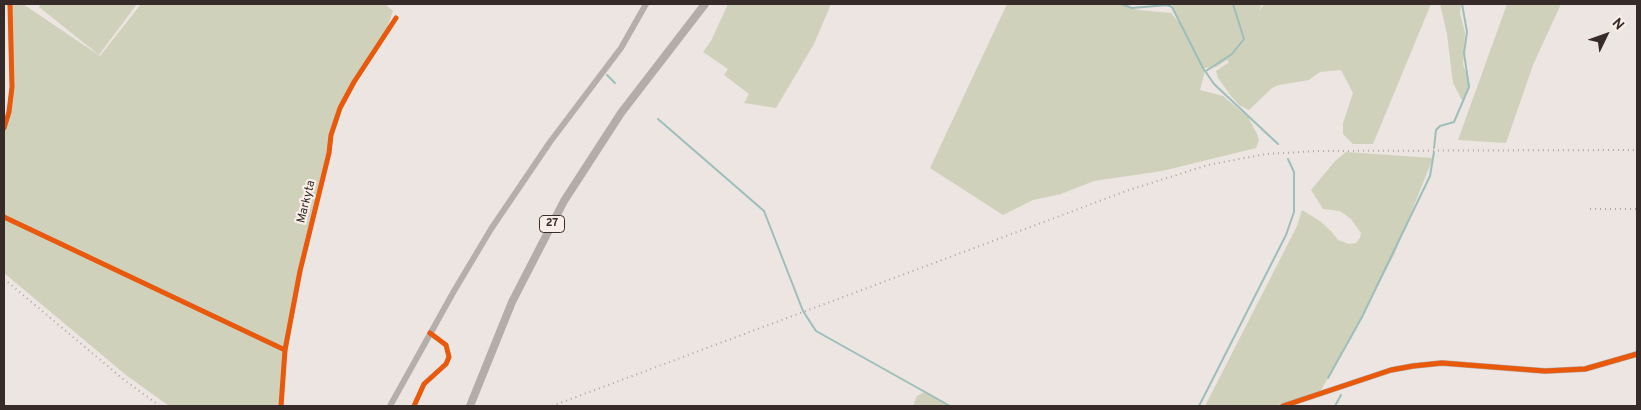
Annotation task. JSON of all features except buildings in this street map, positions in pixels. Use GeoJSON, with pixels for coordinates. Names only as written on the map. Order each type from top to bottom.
{"type":"FeatureCollection","features":[{"type":"Feature","properties":{"kind":"main road"},"geometry":{"type":"LineString","coordinates":[[390,406],[430,333],[506,206],[550,142],[621,48],[646,4]]}},
{"type":"Feature","properties":{"kind":"main road","name":"27"},"geometry":{"type":"LineString","coordinates":[[470,406],[512,302],[564,201],[621,113],[705,4]]}},
{"type":"Feature","properties":{"kind":"main road"},"geometry":{"type":"LineString","coordinates":[[1283,406],[1391,370],[1413,366],[1442,363],[1544,371],[1585,368],[1637,354]]}},
{"type":"Feature","properties":{"kind":"street"},"geometry":{"type":"LineString","coordinates":[[4,128],[9,112],[12,87],[10,4]]}},
{"type":"Feature","properties":{"kind":"street","name":"Markyta"},"geometry":{"type":"LineString","coordinates":[[281,406],[285,350],[300,271],[336,118],[354,82],[396,18]]}},
{"type":"Feature","properties":{"kind":"street"},"geometry":{"type":"LineString","coordinates":[[4,217],[285,350]]}},
{"type":"Feature","properties":{"kind":"street"},"geometry":{"type":"LineString","coordinates":[[414,406],[424,384],[446,364],[449,357],[446,345],[430,333]]}},
{"type":"Feature","properties":{"kind":"green space"},"geometry":{"type":"Polygon","coordinates":[[[10,4],[23,4],[100,56],[141,4],[385,4],[393,11],[383,39],[358,76],[336,118],[300,271],[279,406],[169,406],[126,375],[4,273],[4,128],[11,98],[10,4]]]}},
{"type":"Feature","properties":{"kind":"green space"},"geometry":{"type":"Polygon","coordinates":[[[137,4],[99,55],[39,7],[40,5],[137,4]]]}},
{"type":"Feature","properties":{"kind":"green space"},"geometry":{"type":"Polygon","coordinates":[[[728,4],[831,4],[814,44],[776,108],[744,103],[749,94],[724,75],[728,69],[703,52],[711,41],[728,4]]]}},
{"type":"Feature","properties":{"kind":"green space"},"geometry":{"type":"Polygon","coordinates":[[[1007,4],[1118,4],[1138,10],[1171,13],[1181,25],[1172,4],[1262,4],[1259,12],[1264,4],[1431,4],[1373,144],[1353,144],[1343,134],[1343,123],[1353,93],[1341,70],[1320,72],[1309,80],[1272,88],[1249,110],[1239,105],[1218,78],[1216,71],[1229,62],[1227,60],[1216,67],[1204,68],[1205,71],[1200,90],[1223,96],[1248,117],[1259,140],[1256,148],[1162,171],[1094,181],[1061,194],[1033,200],[1003,215],[930,168],[1007,4]]]}},
{"type":"Feature","properties":{"kind":"green space"},"geometry":{"type":"Polygon","coordinates":[[[1440,4],[1461,4],[1460,13],[1465,33],[1463,64],[1470,84],[1463,102],[1453,83],[1447,34],[1440,4]]]}},
{"type":"Feature","properties":{"kind":"green space"},"geometry":{"type":"Polygon","coordinates":[[[1507,4],[1561,4],[1533,65],[1506,143],[1458,140],[1507,4]]]}},
{"type":"Feature","properties":{"kind":"green space"},"geometry":{"type":"Polygon","coordinates":[[[1346,152],[1433,158],[1395,253],[1351,337],[1320,392],[1278,405],[1205,406],[1297,226],[1302,210],[1320,221],[1338,240],[1349,244],[1356,243],[1360,238],[1361,233],[1351,219],[1340,211],[1323,209],[1311,190],[1335,161],[1346,152]]]}},
{"type":"Feature","properties":{"kind":"green space"},"geometry":{"type":"Polygon","coordinates":[[[924,392],[949,406],[913,406],[917,396],[924,392]]]}},
{"type":"Feature","properties":{"kind":"waterway"},"geometry":{"type":"LineString","coordinates":[[1121,4],[1132,8],[1167,5],[1172,7],[1203,68],[1214,84],[1278,144]]}},
{"type":"Feature","properties":{"kind":"waterway"},"geometry":{"type":"LineString","coordinates":[[1206,71],[1232,54],[1244,39],[1233,4]]}},
{"type":"Feature","properties":{"kind":"waterway"},"geometry":{"type":"LineString","coordinates":[[1434,148],[1436,130],[1440,126],[1454,122],[1469,87],[1464,53],[1467,32],[1462,4]]}},
{"type":"Feature","properties":{"kind":"waterway"},"geometry":{"type":"LineString","coordinates":[[607,75],[615,83]]}},
{"type":"Feature","properties":{"kind":"waterway"},"geometry":{"type":"LineString","coordinates":[[658,119],[764,211],[803,311],[816,331],[950,406]]}},
{"type":"Feature","properties":{"kind":"waterway"},"geometry":{"type":"LineString","coordinates":[[1328,378],[1362,317],[1430,176],[1434,152]]}},
{"type":"Feature","properties":{"kind":"waterway"},"geometry":{"type":"LineString","coordinates":[[1199,406],[1286,235],[1294,212],[1294,172],[1288,159]]}},
{"type":"Feature","properties":{"kind":"waterway"},"geometry":{"type":"LineString","coordinates":[[1335,406],[1341,395]]}},
{"type":"Feature","properties":{"kind":"railway"},"geometry":{"type":"LineString","coordinates":[[552,406],[1129,190],[1208,165],[1266,154],[1318,151],[1637,150]]}},
{"type":"Feature","properties":{"kind":"railway"},"geometry":{"type":"LineString","coordinates":[[1590,209],[1637,209]]}},
{"type":"Feature","properties":{"kind":"railway"},"geometry":{"type":"LineString","coordinates":[[4,279],[123,379],[160,406]]}},
{"type":"Feature","properties":{"kind":"cycle path"},"geometry":{"type":"LineString","coordinates":[[4,128],[9,112],[12,87],[10,4]]}},
{"type":"Feature","properties":{"kind":"cycle path"},"geometry":{"type":"LineString","coordinates":[[281,406],[285,350],[300,271],[329,153],[331,135],[340,108],[354,82],[396,18]]}},
{"type":"Feature","properties":{"kind":"cycle path"},"geometry":{"type":"LineString","coordinates":[[4,217],[285,350]]}},
{"type":"Feature","properties":{"kind":"cycle path"},"geometry":{"type":"LineString","coordinates":[[414,406],[424,384],[446,364],[449,357],[446,345],[430,333]]}},
{"type":"Feature","properties":{"kind":"cycle path"},"geometry":{"type":"LineString","coordinates":[[1283,406],[1391,370],[1413,366],[1442,363],[1545,371],[1585,369],[1637,354]]}}]}
